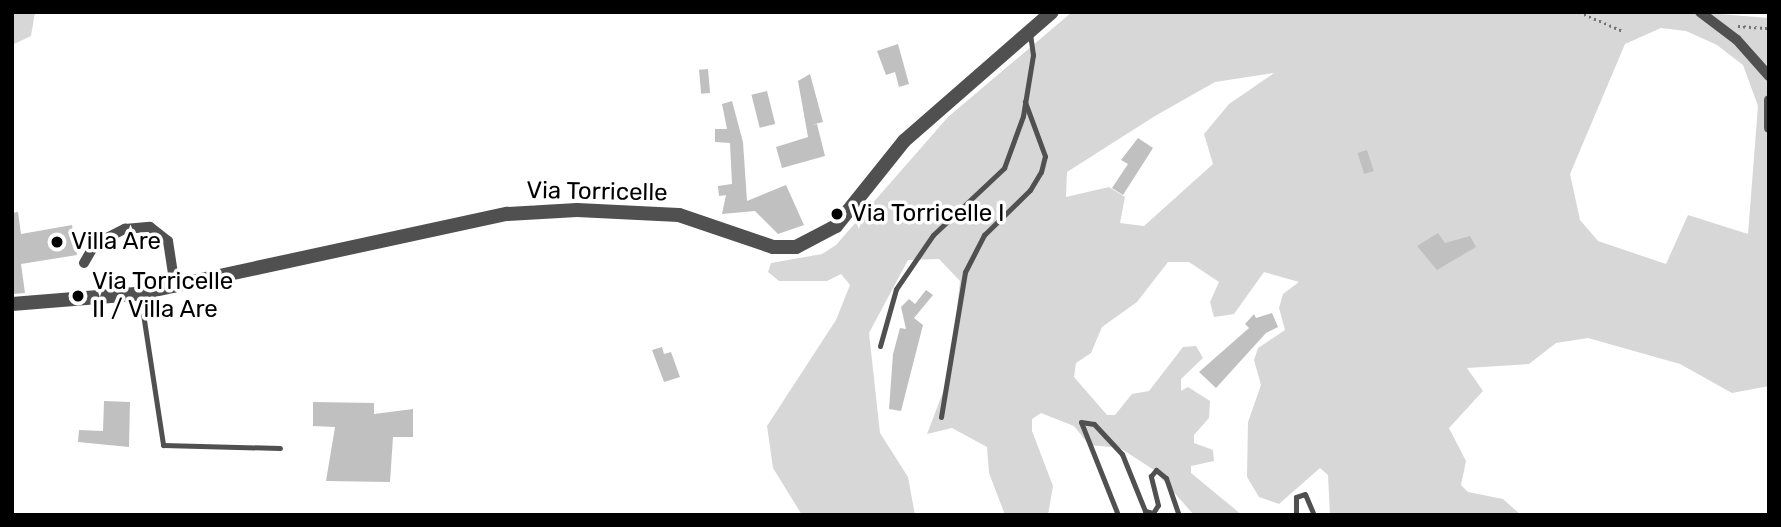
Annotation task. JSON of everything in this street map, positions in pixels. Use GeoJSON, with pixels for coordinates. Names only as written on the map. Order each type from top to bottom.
{"type":"FeatureCollection","features":[{"type":"Feature","properties":{"kind":"street","name":"Via Torricelle"},"geometry":{"type":"LineString","coordinates":[[12,304],[140,294],[507,214],[577,210],[679,215],[773,247],[796,247],[836,226],[904,141],[1052,12]]}},
{"type":"Feature","properties":{"kind":"street"},"geometry":{"type":"LineString","coordinates":[[1700,12],[1721,26],[1769,76]]}},
{"type":"Feature","properties":{"kind":"street"},"geometry":{"type":"LineString","coordinates":[[1769,100],[1769,128]]}},
{"type":"Feature","properties":{"kind":"street"},"geometry":{"type":"LineString","coordinates":[[84,263],[95,244],[125,229],[150,227],[168,241],[175,287]]}},
{"type":"Feature","properties":{"kind":"lane"},"geometry":{"type":"LineString","coordinates":[[880,346],[896,289],[933,235],[1004,168],[1025,102],[1033,55],[1030,31]]}},
{"type":"Feature","properties":{"kind":"lane"},"geometry":{"type":"LineString","coordinates":[[942,417],[964,272],[984,235],[1030,190],[1041,172],[1045,156],[1025,102]]}},
{"type":"Feature","properties":{"kind":"lane"},"geometry":{"type":"LineString","coordinates":[[140,294],[163,445]]}},
{"type":"Feature","properties":{"kind":"lane"},"geometry":{"type":"LineString","coordinates":[[1118,515],[1081,422],[1094,424],[1122,454],[1146,511],[1153,513],[1157,505],[1151,476],[1156,470],[1166,478],[1179,515]]}},
{"type":"Feature","properties":{"kind":"lane"},"geometry":{"type":"LineString","coordinates":[[154,445],[280,448]]}},
{"type":"Feature","properties":{"kind":"lane"},"geometry":{"type":"LineString","coordinates":[[1296,515],[1296,497],[1305,494],[1314,515]]}},
{"type":"Feature","properties":{"kind":"path"},"geometry":{"type":"LineString","coordinates":[[1579,12],[1623,31]]}},
{"type":"Feature","properties":{"kind":"path"},"geometry":{"type":"LineString","coordinates":[[1721,26],[1769,28]]}},
{"type":"Feature","properties":{"kind":"shaded area"},"geometry":{"type":"Polygon","coordinates":[[[12,12],[35,12],[31,36],[12,45],[12,12]]]}},
{"type":"Feature","properties":{"kind":"shaded area"},"geometry":{"type":"Polygon","coordinates":[[[1072,12],[1694,12],[1769,18],[1769,386],[1732,393],[1680,364],[1588,338],[1556,343],[1529,364],[1467,368],[1483,391],[1449,428],[1466,461],[1461,485],[1468,492],[1503,499],[1521,515],[1330,515],[1328,475],[1320,468],[1279,504],[1259,497],[1247,477],[1248,422],[1261,385],[1254,360],[1258,348],[1285,330],[1279,308],[1283,294],[1299,282],[1264,272],[1234,314],[1214,317],[1210,302],[1219,282],[1189,262],[1168,262],[1137,302],[1102,327],[1091,353],[1076,363],[1074,377],[1107,415],[1115,415],[1132,394],[1149,391],[1183,347],[1196,346],[1203,358],[1181,379],[1181,391],[1188,387],[1210,401],[1209,418],[1194,435],[1194,443],[1213,450],[1214,461],[1191,466],[1191,473],[1242,515],[1194,515],[1154,470],[1120,448],[1089,445],[1074,426],[1041,413],[1032,419],[1032,431],[1053,486],[1048,515],[1005,515],[989,473],[987,447],[952,428],[927,434],[950,374],[960,281],[939,259],[908,260],[869,333],[880,433],[908,477],[915,515],[802,515],[773,468],[767,426],[836,320],[850,285],[841,274],[827,281],[779,281],[768,272],[771,263],[822,254],[836,245],[948,117],[1072,12]],[[1661,28],[1625,44],[1570,174],[1580,220],[1598,241],[1666,264],[1688,215],[1748,234],[1758,106],[1743,65],[1717,45],[1686,31],[1661,28]],[[1274,73],[1215,82],[1155,116],[1067,172],[1066,197],[1109,187],[1125,197],[1120,223],[1144,226],[1213,164],[1204,134],[1229,104],[1274,73]]]}},
{"type":"Feature","properties":{"kind":"building"},"geometry":{"type":"Polygon","coordinates":[[[898,44],[909,84],[899,87],[895,72],[886,75],[877,51],[898,44]]]}},
{"type":"Feature","properties":{"kind":"building"},"geometry":{"type":"Polygon","coordinates":[[[708,69],[710,93],[701,94],[699,70],[708,69]]]}},
{"type":"Feature","properties":{"kind":"building"},"geometry":{"type":"Polygon","coordinates":[[[810,74],[823,122],[811,125],[817,124],[825,156],[782,168],[776,147],[808,137],[798,81],[810,74]]]}},
{"type":"Feature","properties":{"kind":"building"},"geometry":{"type":"Polygon","coordinates":[[[767,91],[775,124],[760,128],[751,95],[767,91]]]}},
{"type":"Feature","properties":{"kind":"building"},"geometry":{"type":"Polygon","coordinates":[[[732,101],[743,142],[747,201],[786,185],[804,225],[778,234],[755,211],[722,214],[726,195],[719,196],[718,186],[732,184],[730,143],[715,142],[715,129],[727,129],[722,104],[732,101]]]}},
{"type":"Feature","properties":{"kind":"building"},"geometry":{"type":"Polygon","coordinates":[[[1138,138],[1153,148],[1123,195],[1112,188],[1128,164],[1121,160],[1138,138]]]}},
{"type":"Feature","properties":{"kind":"building"},"geometry":{"type":"Polygon","coordinates":[[[1367,150],[1374,171],[1364,174],[1357,153],[1367,150]]]}},
{"type":"Feature","properties":{"kind":"building"},"geometry":{"type":"Polygon","coordinates":[[[18,212],[21,234],[72,225],[77,255],[21,264],[25,293],[13,294],[12,213],[18,212]]]}},
{"type":"Feature","properties":{"kind":"building"},"geometry":{"type":"Polygon","coordinates":[[[1438,233],[1445,243],[1470,236],[1476,247],[1437,270],[1417,246],[1438,233]]]}},
{"type":"Feature","properties":{"kind":"building"},"geometry":{"type":"Polygon","coordinates":[[[926,290],[933,295],[914,318],[923,325],[901,411],[889,409],[893,354],[900,328],[906,329],[901,307],[909,299],[915,304],[926,290]]]}},
{"type":"Feature","properties":{"kind":"building"},"geometry":{"type":"Polygon","coordinates":[[[1272,313],[1278,327],[1266,333],[1216,388],[1199,372],[1249,328],[1245,324],[1254,314],[1256,318],[1272,313]]]}},
{"type":"Feature","properties":{"kind":"building"},"geometry":{"type":"Polygon","coordinates":[[[662,347],[664,354],[671,352],[680,377],[664,382],[652,350],[662,347]]]}},
{"type":"Feature","properties":{"kind":"building"},"geometry":{"type":"Polygon","coordinates":[[[104,401],[130,402],[129,447],[78,442],[79,430],[103,431],[104,401]]]}},
{"type":"Feature","properties":{"kind":"building"},"geometry":{"type":"Polygon","coordinates":[[[313,402],[374,403],[374,414],[413,409],[413,437],[393,437],[390,482],[326,481],[335,427],[313,426],[313,402]]]}},
{"type":"Feature","properties":{"kind":"place","name":"Via Torricelle I"},"geometry":{"type":"Point","coordinates":[837,214]}},
{"type":"Feature","properties":{"kind":"place","name":"Villa Are"},"geometry":{"type":"Point","coordinates":[57,242]}},
{"type":"Feature","properties":{"kind":"place","name":"Via Torricelle II / Villa Are"},"geometry":{"type":"Point","coordinates":[78,296]}}]}
